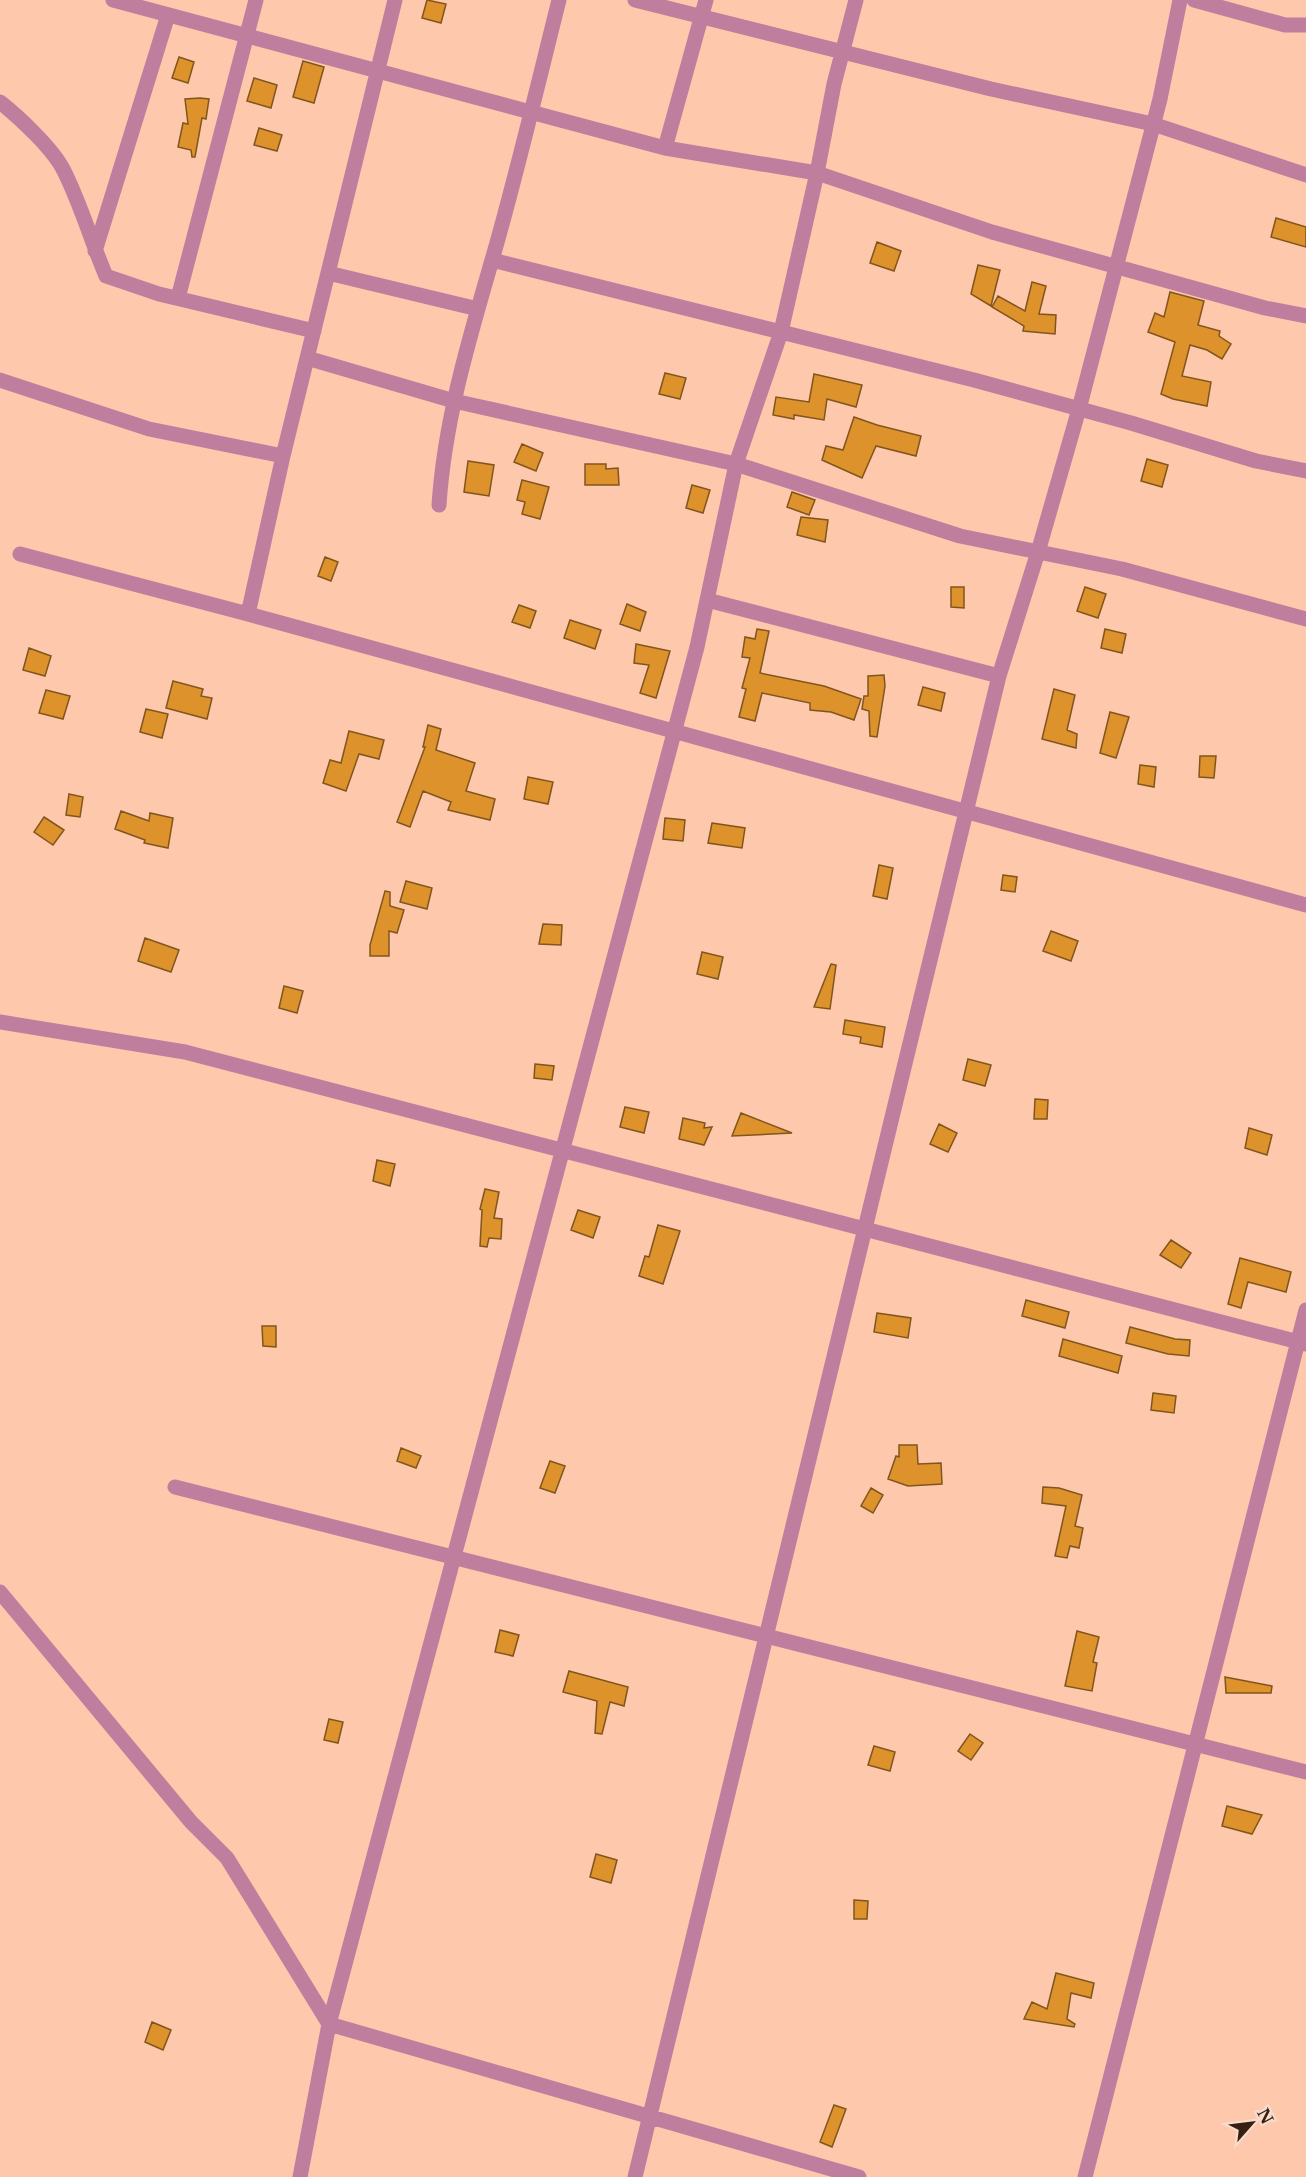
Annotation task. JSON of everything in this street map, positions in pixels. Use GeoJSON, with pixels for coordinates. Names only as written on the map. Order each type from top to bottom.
{"type":"FeatureCollection","features":[{"type":"Feature","properties":{"kind":"street"},"geometry":{"type":"LineString","coordinates":[[113,0],[140,3],[168,15],[665,148],[817,173],[992,232],[1265,308],[1306,316]]}},
{"type":"Feature","properties":{"kind":"street"},"geometry":{"type":"LineString","coordinates":[[178,298],[256,0]]}},
{"type":"Feature","properties":{"kind":"street"},"geometry":{"type":"LineString","coordinates":[[248,614],[283,456],[394,0]]}},
{"type":"Feature","properties":{"kind":"street"},"geometry":{"type":"LineString","coordinates":[[440,505],[441,476],[454,401],[559,0]]}},
{"type":"Feature","properties":{"kind":"street"},"geometry":{"type":"LineString","coordinates":[[635,0],[991,89],[1153,124],[1306,175]]}},
{"type":"Feature","properties":{"kind":"street"},"geometry":{"type":"LineString","coordinates":[[665,148],[706,0]]}},
{"type":"Feature","properties":{"kind":"street"},"geometry":{"type":"LineString","coordinates":[[300,2177],[329,2024],[697,647],[736,464],[781,332],[842,52],[856,0]]}},
{"type":"Feature","properties":{"kind":"street"},"geometry":{"type":"LineString","coordinates":[[635,2177],[999,675],[1038,552],[1079,409],[1153,124],[1180,0]]}},
{"type":"Feature","properties":{"kind":"street"},"geometry":{"type":"LineString","coordinates":[[1194,0],[1285,25],[1306,26]]}},
{"type":"Feature","properties":{"kind":"street"},"geometry":{"type":"LineString","coordinates":[[95,251],[168,15]]}},
{"type":"Feature","properties":{"kind":"street"},"geometry":{"type":"LineString","coordinates":[[0,102],[21,119],[62,167],[82,211],[106,276],[178,298],[314,331]]}},
{"type":"Feature","properties":{"kind":"street"},"geometry":{"type":"LineString","coordinates":[[492,260],[1079,409],[1256,461],[1306,471]]}},
{"type":"Feature","properties":{"kind":"street"},"geometry":{"type":"LineString","coordinates":[[328,273],[478,309]]}},
{"type":"Feature","properties":{"kind":"street"},"geometry":{"type":"LineString","coordinates":[[307,358],[454,401],[736,464],[960,536],[1122,569],[1306,619]]}},
{"type":"Feature","properties":{"kind":"street"},"geometry":{"type":"LineString","coordinates":[[0,380],[149,429],[283,456]]}},
{"type":"Feature","properties":{"kind":"street"},"geometry":{"type":"LineString","coordinates":[[20,554],[968,810],[1306,905]]}},
{"type":"Feature","properties":{"kind":"street"},"geometry":{"type":"LineString","coordinates":[[707,600],[999,675]]}},
{"type":"Feature","properties":{"kind":"street"},"geometry":{"type":"LineString","coordinates":[[0,1022],[184,1052],[1302,1343]]}},
{"type":"Feature","properties":{"kind":"street"},"geometry":{"type":"LineString","coordinates":[[1085,2177],[1302,1343],[1306,1310]]}},
{"type":"Feature","properties":{"kind":"street"},"geometry":{"type":"LineString","coordinates":[[175,1487],[1306,1772]]}},
{"type":"Feature","properties":{"kind":"street"},"geometry":{"type":"LineString","coordinates":[[0,1592],[191,1822],[227,1858],[329,2024],[859,2177]]}},
{"type":"Feature","properties":{"kind":"building"},"geometry":{"type":"Polygon","coordinates":[[[427,0],[446,4],[441,23],[422,18],[427,0]]]}},
{"type":"Feature","properties":{"kind":"building"},"geometry":{"type":"Polygon","coordinates":[[[179,57],[194,62],[188,83],[172,78],[179,57]]]}},
{"type":"Feature","properties":{"kind":"building"},"geometry":{"type":"Polygon","coordinates":[[[303,61],[324,67],[314,103],[293,97],[303,61]]]}},
{"type":"Feature","properties":{"kind":"building"},"geometry":{"type":"Polygon","coordinates":[[[254,78],[277,85],[271,108],[247,101],[254,78]]]}},
{"type":"Feature","properties":{"kind":"building"},"geometry":{"type":"Polygon","coordinates":[[[185,99],[209,99],[206,119],[202,118],[195,157],[192,157],[191,150],[178,147],[183,123],[188,124],[185,99]]]}},
{"type":"Feature","properties":{"kind":"building"},"geometry":{"type":"Polygon","coordinates":[[[259,128],[282,135],[277,151],[254,145],[259,128]]]}},
{"type":"Feature","properties":{"kind":"building"},"geometry":{"type":"Polygon","coordinates":[[[1276,218],[1306,227],[1306,247],[1271,237],[1276,218]]]}},
{"type":"Feature","properties":{"kind":"building"},"geometry":{"type":"Polygon","coordinates":[[[877,242],[901,251],[894,271],[870,263],[877,242]]]}},
{"type":"Feature","properties":{"kind":"building"},"geometry":{"type":"Polygon","coordinates":[[[978,265],[1000,270],[991,306],[971,294],[978,265]]]}},
{"type":"Feature","properties":{"kind":"building"},"geometry":{"type":"Polygon","coordinates":[[[1032,282],[1046,286],[1039,314],[1056,315],[1055,334],[1023,331],[1024,326],[992,307],[998,296],[1025,311],[1032,282]]]}},
{"type":"Feature","properties":{"kind":"building"},"geometry":{"type":"Polygon","coordinates":[[[1170,292],[1204,301],[1198,325],[1220,331],[1219,336],[1231,344],[1222,359],[1207,350],[1190,345],[1182,376],[1211,382],[1207,406],[1173,399],[1161,394],[1175,342],[1148,332],[1155,313],[1164,317],[1170,292]]]}},
{"type":"Feature","properties":{"kind":"building"},"geometry":{"type":"Polygon","coordinates":[[[665,373],[686,378],[680,399],[659,394],[665,373]]]}},
{"type":"Feature","properties":{"kind":"building"},"geometry":{"type":"Polygon","coordinates":[[[814,374],[862,385],[856,407],[827,399],[824,420],[794,415],[794,419],[773,415],[776,397],[809,402],[814,374]]]}},
{"type":"Feature","properties":{"kind":"building"},"geometry":{"type":"Polygon","coordinates":[[[854,417],[921,436],[916,456],[876,446],[862,478],[822,460],[826,446],[843,450],[854,417]]]}},
{"type":"Feature","properties":{"kind":"building"},"geometry":{"type":"Polygon","coordinates":[[[522,444],[543,453],[536,471],[514,462],[522,444]]]}},
{"type":"Feature","properties":{"kind":"building"},"geometry":{"type":"Polygon","coordinates":[[[1147,459],[1168,465],[1162,487],[1141,481],[1147,459]]]}},
{"type":"Feature","properties":{"kind":"building"},"geometry":{"type":"Polygon","coordinates":[[[468,461],[494,465],[489,496],[464,492],[468,461]]]}},
{"type":"Feature","properties":{"kind":"building"},"geometry":{"type":"Polygon","coordinates":[[[585,464],[606,464],[606,469],[618,468],[619,485],[585,485],[585,464]]]}},
{"type":"Feature","properties":{"kind":"building"},"geometry":{"type":"Polygon","coordinates":[[[522,480],[549,487],[540,519],[522,514],[525,502],[517,500],[522,480]]]}},
{"type":"Feature","properties":{"kind":"building"},"geometry":{"type":"Polygon","coordinates":[[[692,485],[710,490],[703,513],[686,508],[692,485]]]}},
{"type":"Feature","properties":{"kind":"building"},"geometry":{"type":"Polygon","coordinates":[[[792,492],[815,500],[809,515],[787,507],[792,492]]]}},
{"type":"Feature","properties":{"kind":"building"},"geometry":{"type":"Polygon","coordinates":[[[801,517],[828,520],[825,542],[797,535],[801,517]]]}},
{"type":"Feature","properties":{"kind":"building"},"geometry":{"type":"Polygon","coordinates":[[[325,557],[338,562],[331,581],[318,576],[325,557]]]}},
{"type":"Feature","properties":{"kind":"building"},"geometry":{"type":"Polygon","coordinates":[[[951,587],[964,587],[964,608],[951,607],[951,587]]]}},
{"type":"Feature","properties":{"kind":"building"},"geometry":{"type":"Polygon","coordinates":[[[1085,587],[1106,594],[1098,618],[1077,611],[1085,587]]]}},
{"type":"Feature","properties":{"kind":"building"},"geometry":{"type":"Polygon","coordinates":[[[627,604],[646,612],[640,631],[620,624],[627,604]]]}},
{"type":"Feature","properties":{"kind":"building"},"geometry":{"type":"Polygon","coordinates":[[[519,605],[536,611],[530,628],[512,622],[519,605]]]}},
{"type":"Feature","properties":{"kind":"building"},"geometry":{"type":"Polygon","coordinates":[[[570,620],[601,630],[595,649],[564,638],[570,620]]]}},
{"type":"Feature","properties":{"kind":"building"},"geometry":{"type":"Polygon","coordinates":[[[757,629],[769,631],[760,673],[824,686],[861,699],[854,720],[831,712],[810,710],[810,703],[762,693],[755,721],[739,717],[746,689],[742,688],[750,658],[742,657],[745,637],[755,639],[757,629]]]}},
{"type":"Feature","properties":{"kind":"building"},"geometry":{"type":"Polygon","coordinates":[[[1105,629],[1126,634],[1122,653],[1101,648],[1105,629]]]}},
{"type":"Feature","properties":{"kind":"building"},"geometry":{"type":"Polygon","coordinates":[[[636,644],[670,651],[656,698],[640,693],[649,665],[634,663],[636,644]]]}},
{"type":"Feature","properties":{"kind":"building"},"geometry":{"type":"Polygon","coordinates":[[[29,648],[51,656],[45,676],[23,670],[29,648]]]}},
{"type":"Feature","properties":{"kind":"building"},"geometry":{"type":"Polygon","coordinates":[[[884,675],[885,686],[877,737],[870,736],[869,711],[862,709],[864,696],[868,696],[868,676],[884,675]]]}},
{"type":"Feature","properties":{"kind":"building"},"geometry":{"type":"Polygon","coordinates":[[[173,681],[203,689],[201,696],[212,698],[207,719],[166,708],[173,681]]]}},
{"type":"Feature","properties":{"kind":"building"},"geometry":{"type":"Polygon","coordinates":[[[923,687],[945,693],[941,711],[918,705],[923,687]]]}},
{"type":"Feature","properties":{"kind":"building"},"geometry":{"type":"Polygon","coordinates":[[[1054,689],[1075,695],[1067,730],[1077,734],[1076,748],[1042,739],[1054,689]]]}},
{"type":"Feature","properties":{"kind":"building"},"geometry":{"type":"Polygon","coordinates":[[[46,690],[70,696],[63,719],[39,713],[46,690]]]}},
{"type":"Feature","properties":{"kind":"building"},"geometry":{"type":"Polygon","coordinates":[[[146,709],[168,714],[162,738],[140,732],[146,709]]]}},
{"type":"Feature","properties":{"kind":"building"},"geometry":{"type":"Polygon","coordinates":[[[1110,712],[1129,717],[1116,758],[1100,753],[1110,712]]]}},
{"type":"Feature","properties":{"kind":"building"},"geometry":{"type":"Polygon","coordinates":[[[428,725],[441,729],[436,750],[475,763],[466,791],[495,799],[490,820],[448,810],[451,802],[423,791],[410,827],[397,822],[425,747],[423,747],[428,725]]]}},
{"type":"Feature","properties":{"kind":"building"},"geometry":{"type":"Polygon","coordinates":[[[349,731],[384,740],[379,759],[359,754],[346,791],[323,783],[330,760],[341,763],[349,731]]]}},
{"type":"Feature","properties":{"kind":"building"},"geometry":{"type":"Polygon","coordinates":[[[1200,756],[1216,756],[1214,778],[1199,777],[1200,756]]]}},
{"type":"Feature","properties":{"kind":"building"},"geometry":{"type":"Polygon","coordinates":[[[1140,765],[1156,767],[1154,787],[1138,784],[1140,765]]]}},
{"type":"Feature","properties":{"kind":"building"},"geometry":{"type":"Polygon","coordinates":[[[528,777],[553,782],[548,804],[524,799],[528,777]]]}},
{"type":"Feature","properties":{"kind":"building"},"geometry":{"type":"Polygon","coordinates":[[[69,794],[83,797],[80,817],[66,815],[69,794]]]}},
{"type":"Feature","properties":{"kind":"building"},"geometry":{"type":"Polygon","coordinates":[[[121,811],[149,821],[150,813],[173,818],[168,848],[144,843],[145,840],[115,829],[121,811]]]}},
{"type":"Feature","properties":{"kind":"building"},"geometry":{"type":"Polygon","coordinates":[[[44,817],[64,830],[53,845],[34,832],[44,817]]]}},
{"type":"Feature","properties":{"kind":"building"},"geometry":{"type":"Polygon","coordinates":[[[665,818],[685,820],[683,841],[663,839],[665,818]]]}},
{"type":"Feature","properties":{"kind":"building"},"geometry":{"type":"Polygon","coordinates":[[[712,823],[745,828],[742,848],[708,843],[712,823]]]}},
{"type":"Feature","properties":{"kind":"building"},"geometry":{"type":"Polygon","coordinates":[[[879,865],[893,868],[887,899],[873,896],[879,865]]]}},
{"type":"Feature","properties":{"kind":"building"},"geometry":{"type":"Polygon","coordinates":[[[1003,875],[1017,877],[1015,892],[1001,890],[1003,875]]]}},
{"type":"Feature","properties":{"kind":"building"},"geometry":{"type":"Polygon","coordinates":[[[406,881],[432,888],[427,909],[400,902],[406,881]]]}},
{"type":"Feature","properties":{"kind":"building"},"geometry":{"type":"Polygon","coordinates":[[[385,891],[390,892],[390,906],[404,910],[397,933],[389,931],[389,956],[370,956],[370,945],[385,891]]]}},
{"type":"Feature","properties":{"kind":"building"},"geometry":{"type":"Polygon","coordinates":[[[543,924],[562,925],[561,945],[539,944],[543,924]]]}},
{"type":"Feature","properties":{"kind":"building"},"geometry":{"type":"Polygon","coordinates":[[[1051,931],[1078,941],[1071,961],[1043,951],[1051,931]]]}},
{"type":"Feature","properties":{"kind":"building"},"geometry":{"type":"Polygon","coordinates":[[[145,938],[179,950],[171,972],[138,961],[145,938]]]}},
{"type":"Feature","properties":{"kind":"building"},"geometry":{"type":"Polygon","coordinates":[[[702,952],[723,957],[718,979],[697,974],[702,952]]]}},
{"type":"Feature","properties":{"kind":"building"},"geometry":{"type":"Polygon","coordinates":[[[831,964],[836,965],[830,1009],[814,1007],[831,964]]]}},
{"type":"Feature","properties":{"kind":"building"},"geometry":{"type":"Polygon","coordinates":[[[284,986],[303,991],[297,1013],[279,1008],[284,986]]]}},
{"type":"Feature","properties":{"kind":"building"},"geometry":{"type":"Polygon","coordinates":[[[845,1020],[885,1027],[882,1047],[860,1043],[861,1037],[843,1034],[845,1020]]]}},
{"type":"Feature","properties":{"kind":"building"},"geometry":{"type":"Polygon","coordinates":[[[968,1059],[991,1065],[985,1086],[963,1080],[968,1059]]]}},
{"type":"Feature","properties":{"kind":"building"},"geometry":{"type":"Polygon","coordinates":[[[535,1064],[554,1066],[552,1080],[534,1078],[535,1064]]]}},
{"type":"Feature","properties":{"kind":"building"},"geometry":{"type":"Polygon","coordinates":[[[1035,1099],[1048,1100],[1047,1119],[1034,1119],[1035,1099]]]}},
{"type":"Feature","properties":{"kind":"building"},"geometry":{"type":"Polygon","coordinates":[[[625,1107],[649,1112],[644,1133],[620,1127],[625,1107]]]}},
{"type":"Feature","properties":{"kind":"building"},"geometry":{"type":"Polygon","coordinates":[[[741,1113],[792,1133],[732,1136],[741,1113]]]}},
{"type":"Feature","properties":{"kind":"building"},"geometry":{"type":"Polygon","coordinates":[[[683,1118],[705,1123],[704,1128],[712,1127],[704,1145],[679,1139],[683,1118]]]}},
{"type":"Feature","properties":{"kind":"building"},"geometry":{"type":"Polygon","coordinates":[[[939,1124],[957,1133],[948,1152],[930,1144],[939,1124]]]}},
{"type":"Feature","properties":{"kind":"building"},"geometry":{"type":"Polygon","coordinates":[[[1249,1128],[1272,1135],[1267,1155],[1245,1148],[1249,1128]]]}},
{"type":"Feature","properties":{"kind":"building"},"geometry":{"type":"Polygon","coordinates":[[[377,1160],[395,1164],[390,1186],[373,1181],[377,1160]]]}},
{"type":"Feature","properties":{"kind":"building"},"geometry":{"type":"Polygon","coordinates":[[[485,1189],[499,1192],[494,1218],[502,1219],[501,1239],[489,1238],[487,1247],[480,1246],[482,1210],[480,1209],[485,1189]]]}},
{"type":"Feature","properties":{"kind":"building"},"geometry":{"type":"Polygon","coordinates":[[[578,1210],[600,1217],[593,1238],[571,1230],[578,1210]]]}},
{"type":"Feature","properties":{"kind":"building"},"geometry":{"type":"Polygon","coordinates":[[[658,1225],[680,1231],[663,1284],[639,1276],[645,1256],[649,1257],[658,1225]]]}},
{"type":"Feature","properties":{"kind":"building"},"geometry":{"type":"Polygon","coordinates":[[[1171,1240],[1191,1253],[1181,1268],[1160,1255],[1171,1240]]]}},
{"type":"Feature","properties":{"kind":"building"},"geometry":{"type":"Polygon","coordinates":[[[1240,1258],[1291,1272],[1286,1292],[1248,1282],[1241,1308],[1228,1304],[1240,1258]]]}},
{"type":"Feature","properties":{"kind":"building"},"geometry":{"type":"Polygon","coordinates":[[[1026,1300],[1069,1312],[1065,1328],[1022,1316],[1026,1300]]]}},
{"type":"Feature","properties":{"kind":"building"},"geometry":{"type":"Polygon","coordinates":[[[877,1313],[911,1318],[908,1338],[874,1332],[877,1313]]]}},
{"type":"Feature","properties":{"kind":"building"},"geometry":{"type":"Polygon","coordinates":[[[262,1326],[276,1326],[276,1347],[263,1346],[262,1326]]]}},
{"type":"Feature","properties":{"kind":"building"},"geometry":{"type":"Polygon","coordinates":[[[1130,1327],[1175,1339],[1190,1340],[1189,1356],[1168,1354],[1126,1343],[1130,1327]]]}},
{"type":"Feature","properties":{"kind":"building"},"geometry":{"type":"Polygon","coordinates":[[[1063,1339],[1122,1356],[1118,1373],[1059,1356],[1063,1339]]]}},
{"type":"Feature","properties":{"kind":"building"},"geometry":{"type":"Polygon","coordinates":[[[1153,1393],[1176,1396],[1174,1413],[1151,1410],[1153,1393]]]}},
{"type":"Feature","properties":{"kind":"building"},"geometry":{"type":"Polygon","coordinates":[[[899,1445],[917,1445],[918,1464],[941,1463],[942,1484],[908,1486],[888,1479],[896,1456],[899,1457],[899,1445]]]}},
{"type":"Feature","properties":{"kind":"building"},"geometry":{"type":"Polygon","coordinates":[[[401,1448],[421,1456],[416,1468],[397,1461],[401,1448]]]}},
{"type":"Feature","properties":{"kind":"building"},"geometry":{"type":"Polygon","coordinates":[[[550,1461],[565,1466],[555,1493],[540,1488],[550,1461]]]}},
{"type":"Feature","properties":{"kind":"building"},"geometry":{"type":"Polygon","coordinates":[[[1043,1487],[1059,1488],[1082,1495],[1075,1526],[1083,1528],[1079,1548],[1070,1546],[1067,1558],[1055,1556],[1066,1506],[1042,1503],[1043,1487]]]}},
{"type":"Feature","properties":{"kind":"building"},"geometry":{"type":"Polygon","coordinates":[[[871,1488],[883,1495],[873,1513],[861,1506],[871,1488]]]}},
{"type":"Feature","properties":{"kind":"building"},"geometry":{"type":"Polygon","coordinates":[[[500,1630],[519,1635],[513,1656],[495,1652],[500,1630]]]}},
{"type":"Feature","properties":{"kind":"building"},"geometry":{"type":"Polygon","coordinates":[[[1077,1631],[1099,1637],[1093,1662],[1097,1663],[1092,1691],[1065,1686],[1077,1631]]]}},
{"type":"Feature","properties":{"kind":"building"},"geometry":{"type":"Polygon","coordinates":[[[569,1671],[628,1687],[624,1706],[610,1702],[602,1734],[595,1733],[597,1701],[563,1692],[569,1671]]]}},
{"type":"Feature","properties":{"kind":"building"},"geometry":{"type":"Polygon","coordinates":[[[1225,1677],[1272,1686],[1271,1693],[1226,1693],[1225,1677]]]}},
{"type":"Feature","properties":{"kind":"building"},"geometry":{"type":"Polygon","coordinates":[[[329,1719],[343,1722],[338,1743],[324,1740],[329,1719]]]}},
{"type":"Feature","properties":{"kind":"building"},"geometry":{"type":"Polygon","coordinates":[[[970,1734],[983,1743],[971,1760],[958,1751],[970,1734]]]}},
{"type":"Feature","properties":{"kind":"building"},"geometry":{"type":"Polygon","coordinates":[[[874,1746],[895,1752],[890,1771],[868,1765],[874,1746]]]}},
{"type":"Feature","properties":{"kind":"building"},"geometry":{"type":"Polygon","coordinates":[[[1227,1806],[1262,1815],[1252,1834],[1222,1826],[1227,1806]]]}},
{"type":"Feature","properties":{"kind":"building"},"geometry":{"type":"Polygon","coordinates":[[[596,1854],[617,1860],[611,1883],[590,1877],[596,1854]]]}},
{"type":"Feature","properties":{"kind":"building"},"geometry":{"type":"Polygon","coordinates":[[[854,1900],[868,1901],[867,1919],[854,1919],[854,1900]]]}},
{"type":"Feature","properties":{"kind":"building"},"geometry":{"type":"Polygon","coordinates":[[[1056,1973],[1094,1983],[1091,1998],[1071,1993],[1067,2019],[1075,2024],[1074,2027],[1024,2019],[1032,2002],[1047,2009],[1056,1973]]]}},
{"type":"Feature","properties":{"kind":"building"},"geometry":{"type":"Polygon","coordinates":[[[152,2022],[171,2030],[163,2050],[145,2042],[152,2022]]]}},
{"type":"Feature","properties":{"kind":"building"},"geometry":{"type":"Polygon","coordinates":[[[834,2105],[846,2109],[832,2147],[820,2142],[834,2105]]]}}]}
